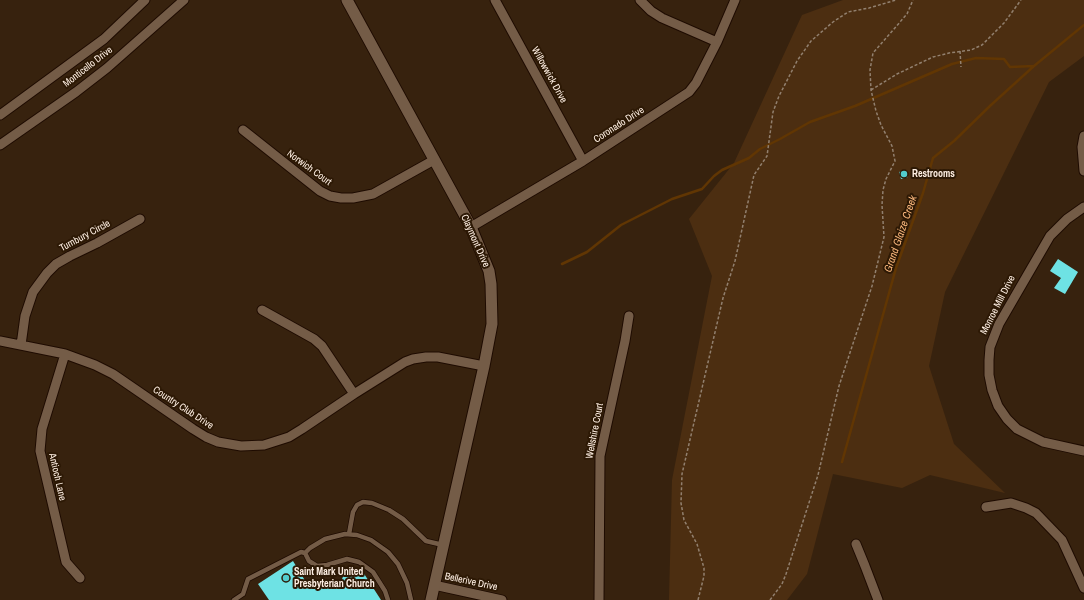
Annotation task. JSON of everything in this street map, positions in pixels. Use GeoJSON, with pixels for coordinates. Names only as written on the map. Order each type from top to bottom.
{"type":"FeatureCollection","features":[{"type":"Feature","properties":{"kind":"street","name":"Monticello Drive"},"geometry":{"type":"LineString","coordinates":[[0,115],[104,39],[145,0]]}},
{"type":"Feature","properties":{"kind":"street","name":"Monticello Drive"},"geometry":{"type":"LineString","coordinates":[[0,145],[76,92],[107,68],[184,0]]}},
{"type":"Feature","properties":{"kind":"street","name":"Claymont Drive"},"geometry":{"type":"LineString","coordinates":[[347,0],[471,227],[489,271],[491,284],[492,324],[484,366],[431,600]]}},
{"type":"Feature","properties":{"kind":"street","name":"Willowwick Drive"},"geometry":{"type":"LineString","coordinates":[[495,0],[583,161]]}},
{"type":"Feature","properties":{"kind":"street"},"geometry":{"type":"LineString","coordinates":[[640,0],[650,11],[662,18],[717,42]]}},
{"type":"Feature","properties":{"kind":"street","name":"Coronado Drive"},"geometry":{"type":"LineString","coordinates":[[471,227],[583,161],[689,92],[696,83],[717,42],[735,0]]}},
{"type":"Feature","properties":{"kind":"street","name":"Norwich Court"},"geometry":{"type":"LineString","coordinates":[[243,130],[320,192],[335,197],[352,198],[373,194],[434,160]]}},
{"type":"Feature","properties":{"kind":"street"},"geometry":{"type":"LineString","coordinates":[[1084,136],[1082,147],[1084,171]]}},
{"type":"Feature","properties":{"kind":"street","name":"Monroe Mill Drive"},"geometry":{"type":"LineString","coordinates":[[1084,207],[1067,219],[1050,236],[999,324],[990,347],[989,360],[989,375],[992,390],[998,406],[1017,429],[1043,442],[1084,451]]}},
{"type":"Feature","properties":{"kind":"street","name":"Turnbury Circle"},"geometry":{"type":"LineString","coordinates":[[21,344],[25,316],[33,292],[47,273],[56,264],[140,219]]}},
{"type":"Feature","properties":{"kind":"street"},"geometry":{"type":"LineString","coordinates":[[262,310],[314,339],[322,346],[354,394]]}},
{"type":"Feature","properties":{"kind":"street","name":"Wellshire Court"},"geometry":{"type":"LineString","coordinates":[[599,600],[600,456],[629,316]]}},
{"type":"Feature","properties":{"kind":"street","name":"Country Club Drive"},"geometry":{"type":"LineString","coordinates":[[0,341],[65,354],[95,365],[113,374],[193,429],[218,442],[228,445],[252,447],[277,442],[302,429],[354,394],[405,362],[413,359],[438,357],[484,366]]}},
{"type":"Feature","properties":{"kind":"street","name":"Antioch Lane"},"geometry":{"type":"LineString","coordinates":[[65,354],[42,429],[40,451],[66,562],[80,578]]}},
{"type":"Feature","properties":{"kind":"street"},"geometry":{"type":"LineString","coordinates":[[986,507],[1010,504],[1026,508],[1036,513],[1062,540],[1084,588]]}},
{"type":"Feature","properties":{"kind":"street"},"geometry":{"type":"LineString","coordinates":[[856,544],[878,600]]}},
{"type":"Feature","properties":{"kind":"street","name":"Bellerive Drive"},"geometry":{"type":"LineString","coordinates":[[434,585],[502,600]]}},
{"type":"Feature","properties":{"kind":"lane"},"geometry":{"type":"LineString","coordinates":[[349,534],[353,512],[357,505],[363,502],[372,503],[390,510],[404,519],[426,541],[443,545]]}},
{"type":"Feature","properties":{"kind":"lane"},"geometry":{"type":"LineString","coordinates":[[234,600],[243,594],[248,579],[294,555],[301,552],[305,553],[310,548],[325,539],[349,534],[371,540],[388,552],[398,564],[407,583],[410,600]]}},
{"type":"Feature","properties":{"kind":"lane"},"geometry":{"type":"LineString","coordinates":[[305,553],[309,561],[317,566],[327,565],[347,559],[359,562],[373,572],[385,591],[388,600]]}},
{"type":"Feature","properties":{"kind":"path"},"geometry":{"type":"LineString","coordinates":[[698,600],[704,576],[704,568],[697,544],[684,520],[681,503],[682,474],[723,298],[735,261],[754,175],[767,156],[772,118],[780,96],[797,61],[811,41],[833,22],[848,12],[869,8],[896,0]]}},
{"type":"Feature","properties":{"kind":"path"},"geometry":{"type":"LineString","coordinates":[[770,600],[782,584],[786,574],[818,475],[839,386],[870,294],[884,237],[882,204],[883,190],[886,179],[895,161],[892,146],[881,125],[874,104],[871,90],[870,70],[873,53],[907,14],[913,0]]}},
{"type":"Feature","properties":{"kind":"path"},"geometry":{"type":"LineString","coordinates":[[871,90],[897,74],[933,57],[949,52],[971,50],[986,42],[1004,23],[1021,0]]}},
{"type":"Feature","properties":{"kind":"path"},"geometry":{"type":"LineString","coordinates":[[960,51],[961,67]]}},
{"type":"Feature","properties":{"kind":"shaded area"},"geometry":{"type":"Polygon","coordinates":[[[843,0],[1084,0],[1084,56],[1049,82],[945,292],[929,366],[954,444],[1005,493],[930,475],[902,488],[833,474],[807,574],[787,600],[669,600],[672,480],[712,276],[689,219],[734,163],[802,15],[843,0]]]}},
{"type":"Feature","properties":{"kind":"building","name":"Restrooms"},"geometry":{"type":"Polygon","coordinates":[[[906,170],[908,177],[901,179],[899,172],[906,170]]]}},
{"type":"Feature","properties":{"kind":"building"},"geometry":{"type":"Polygon","coordinates":[[[1058,259],[1078,272],[1065,294],[1054,288],[1061,278],[1050,271],[1058,259]]]}},
{"type":"Feature","properties":{"kind":"building","name":"Saint Mark United Presbyterian Church"},"geometry":{"type":"Polygon","coordinates":[[[293,561],[309,587],[339,586],[345,572],[361,569],[381,600],[269,600],[258,584],[293,561]]]}},
{"type":"Feature","properties":{"kind":"waterway","name":"Grand Glaize Creek"},"geometry":{"type":"LineString","coordinates":[[842,462],[896,268],[923,193],[933,158],[954,141],[1034,66],[1084,25]]}},
{"type":"Feature","properties":{"kind":"waterway"},"geometry":{"type":"LineString","coordinates":[[562,264],[587,252],[621,225],[672,199],[702,189],[722,170],[749,158],[760,149],[810,122],[855,106],[952,64],[976,58],[1004,59],[1010,67],[1034,66]]}},
{"type":"Feature","properties":{"kind":"place","name":"Restrooms"},"geometry":{"type":"Point","coordinates":[904,174]}},
{"type":"Feature","properties":{"kind":"place","name":"Saint Mark United Presbyterian Church"},"geometry":{"type":"Point","coordinates":[286,578]}}]}
